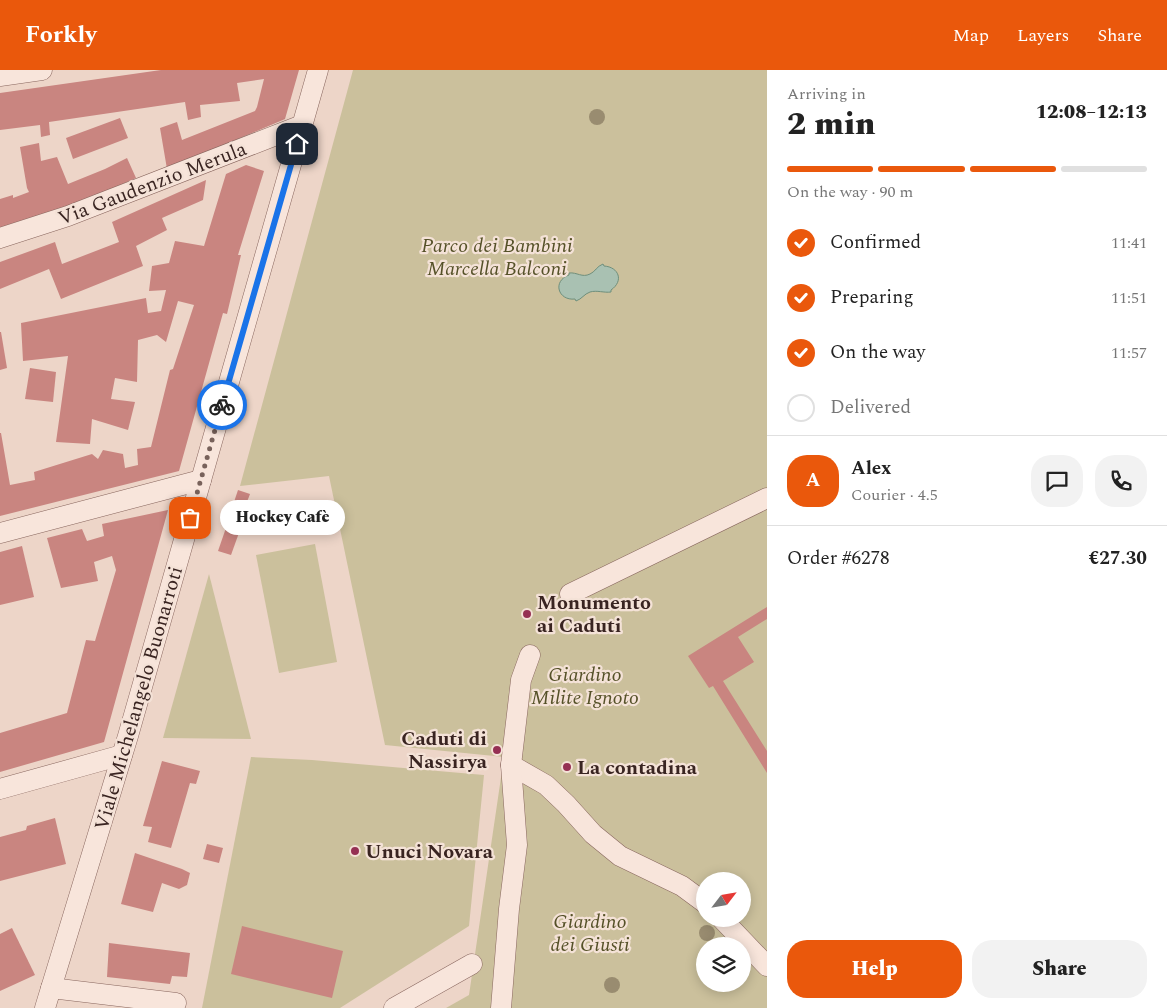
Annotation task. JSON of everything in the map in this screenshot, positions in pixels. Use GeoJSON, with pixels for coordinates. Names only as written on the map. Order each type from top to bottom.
{"type":"FeatureCollection","features":[{"type":"Feature","properties":{"kind":"street"},"geometry":{"type":"LineString","coordinates":[[0,76],[42,70]]}},
{"type":"Feature","properties":{"kind":"street","name":"Viale Michelangelo Buonarroti"},"geometry":{"type":"LineString","coordinates":[[48,997],[122,756],[318,70]]}},
{"type":"Feature","properties":{"kind":"street","name":"Via Gaudenzio Merula"},"geometry":{"type":"LineString","coordinates":[[0,238],[68,216],[302,125]]}},
{"type":"Feature","properties":{"kind":"street"},"geometry":{"type":"LineString","coordinates":[[0,533],[201,480]]}},
{"type":"Feature","properties":{"kind":"street"},"geometry":{"type":"LineString","coordinates":[[570,594],[767,498]]}},
{"type":"Feature","properties":{"kind":"street"},"geometry":{"type":"LineString","coordinates":[[501,1008],[509,909],[517,844],[511,765],[521,680],[530,655]]}},
{"type":"Feature","properties":{"kind":"street"},"geometry":{"type":"LineString","coordinates":[[0,789],[122,756]]}},
{"type":"Feature","properties":{"kind":"street"},"geometry":{"type":"LineString","coordinates":[[511,765],[546,786],[566,804],[593,834],[620,856],[682,886],[696,896]]}},
{"type":"Feature","properties":{"kind":"street"},"geometry":{"type":"LineString","coordinates":[[731,928],[767,966]]}},
{"type":"Feature","properties":{"kind":"street"},"geometry":{"type":"LineString","coordinates":[[394,1008],[472,964]]}},
{"type":"Feature","properties":{"kind":"street"},"geometry":{"type":"LineString","coordinates":[[27,1008],[48,997],[176,1003]]}},
{"type":"Feature","properties":{"kind":"green space"},"geometry":{"type":"Polygon","coordinates":[[[353,70],[767,70],[767,1008],[446,1008],[469,995],[504,757],[385,745],[329,476],[240,486],[353,70]]]}},
{"type":"Feature","properties":{"kind":"green space"},"geometry":{"type":"Polygon","coordinates":[[[315,544],[337,662],[279,673],[256,555],[315,544]]]}},
{"type":"Feature","properties":{"kind":"green space"},"geometry":{"type":"Polygon","coordinates":[[[209,574],[251,739],[163,738],[209,574]]]}},
{"type":"Feature","properties":{"kind":"green space","name":"Unuci Novara"},"geometry":{"type":"Polygon","coordinates":[[[251,757],[312,760],[484,775],[469,926],[340,1008],[202,1008],[251,757]]]}},
{"type":"Feature","properties":{"kind":"shaded area"},"geometry":{"type":"Polygon","coordinates":[[[603,264],[613,269],[618,275],[618,283],[611,292],[590,292],[576,301],[561,294],[559,290],[560,282],[569,273],[587,275],[603,264]]]}},
{"type":"Feature","properties":{"kind":"building"},"geometry":{"type":"Polygon","coordinates":[[[161,70],[299,70],[285,119],[167,169],[160,128],[177,122],[182,140],[255,111],[264,79],[237,83],[240,101],[200,105],[201,117],[188,120],[185,102],[49,122],[50,135],[41,137],[40,125],[0,130],[0,93],[161,70]]]}},
{"type":"Feature","properties":{"kind":"building"},"geometry":{"type":"Polygon","coordinates":[[[120,118],[128,138],[73,159],[66,138],[120,118]]]}},
{"type":"Feature","properties":{"kind":"building"},"geometry":{"type":"Polygon","coordinates":[[[39,143],[41,161],[57,157],[68,184],[127,158],[136,178],[65,210],[0,230],[0,199],[13,195],[13,198],[29,192],[20,147],[39,143]]]}},
{"type":"Feature","properties":{"kind":"building"},"geometry":{"type":"Polygon","coordinates":[[[246,165],[264,171],[238,255],[241,255],[227,314],[223,313],[179,471],[0,516],[0,433],[10,485],[35,480],[34,472],[92,454],[98,459],[103,450],[123,454],[125,468],[138,465],[137,449],[151,447],[170,370],[173,369],[194,305],[178,301],[166,342],[157,335],[138,340],[137,382],[115,378],[111,399],[135,402],[128,430],[92,419],[90,444],[56,442],[68,356],[23,361],[21,323],[146,298],[148,313],[161,311],[166,290],[149,291],[152,266],[169,263],[175,241],[204,246],[226,174],[246,165]]]}},
{"type":"Feature","properties":{"kind":"building"},"geometry":{"type":"Polygon","coordinates":[[[206,180],[203,200],[162,218],[167,230],[136,246],[143,266],[61,299],[49,269],[0,289],[0,262],[55,242],[62,264],[119,242],[112,222],[206,180]]]}},
{"type":"Feature","properties":{"kind":"building"},"geometry":{"type":"Polygon","coordinates":[[[0,332],[7,368],[0,370],[0,332]]]}},
{"type":"Feature","properties":{"kind":"building"},"geometry":{"type":"Polygon","coordinates":[[[30,368],[56,372],[53,402],[25,399],[30,368]]]}},
{"type":"Feature","properties":{"kind":"building"},"geometry":{"type":"Polygon","coordinates":[[[238,490],[250,494],[242,515],[231,511],[238,490]]]}},
{"type":"Feature","properties":{"kind":"building"},"geometry":{"type":"Polygon","coordinates":[[[168,510],[104,742],[0,772],[0,733],[67,713],[86,640],[95,641],[116,570],[112,556],[94,562],[98,581],[61,588],[47,538],[82,529],[87,541],[104,536],[102,524],[168,510]]]}},
{"type":"Feature","properties":{"kind":"building"},"geometry":{"type":"Polygon","coordinates":[[[227,525],[240,530],[231,555],[218,551],[227,525]]]}},
{"type":"Feature","properties":{"kind":"building"},"geometry":{"type":"Polygon","coordinates":[[[22,546],[34,597],[0,605],[0,552],[22,546]]]}},
{"type":"Feature","properties":{"kind":"building"},"geometry":{"type":"Polygon","coordinates":[[[767,607],[767,619],[738,637],[754,662],[723,681],[767,751],[767,773],[713,686],[709,688],[688,656],[767,607]]]}},
{"type":"Feature","properties":{"kind":"building"},"geometry":{"type":"Polygon","coordinates":[[[162,761],[200,771],[196,784],[190,783],[171,848],[148,842],[152,827],[143,826],[162,761]]]}},
{"type":"Feature","properties":{"kind":"building"},"geometry":{"type":"Polygon","coordinates":[[[55,818],[66,864],[0,881],[0,837],[26,830],[27,826],[55,818]]]}},
{"type":"Feature","properties":{"kind":"building"},"geometry":{"type":"Polygon","coordinates":[[[207,844],[223,848],[219,863],[203,859],[207,844]]]}},
{"type":"Feature","properties":{"kind":"building"},"geometry":{"type":"Polygon","coordinates":[[[135,853],[190,873],[187,885],[179,889],[162,883],[153,912],[121,904],[135,853]]]}},
{"type":"Feature","properties":{"kind":"building"},"geometry":{"type":"Polygon","coordinates":[[[242,926],[343,951],[332,998],[231,974],[242,926]]]}},
{"type":"Feature","properties":{"kind":"building"},"geometry":{"type":"Polygon","coordinates":[[[12,928],[35,975],[0,991],[0,934],[12,928]]]}},
{"type":"Feature","properties":{"kind":"building"},"geometry":{"type":"Polygon","coordinates":[[[109,943],[190,953],[187,977],[172,976],[170,984],[107,977],[109,943]]]}},
{"type":"Feature","properties":{"kind":"way so far"},"geometry":{"type":"LineString","coordinates":[[190,518],[222,405]]}},
{"type":"Feature","properties":{"kind":"place","name":"Hockey Cafè"},"geometry":{"type":"Point","coordinates":[190,518]}},
{"type":"Feature","properties":{"kind":"place","name":"Monumento ai Caduti"},"geometry":{"type":"Point","coordinates":[527,614]}},
{"type":"Feature","properties":{"kind":"place","name":"Caduti di Nassirya"},"geometry":{"type":"Point","coordinates":[497,750]}},
{"type":"Feature","properties":{"kind":"place","name":"La contadina"},"geometry":{"type":"Point","coordinates":[567,767]}},
{"type":"Feature","properties":{"kind":"place","name":"Unuci Novara"},"geometry":{"type":"Point","coordinates":[355,851]}},
{"type":"Feature","properties":{"kind":"route"},"geometry":{"type":"LineString","coordinates":[[222,405],[297,144]]}},
{"type":"Feature","properties":{"kind":"park label","name":"Parco dei Bambini Marcella Balconi"},"geometry":{"type":"Point","coordinates":[497,256]}},
{"type":"Feature","properties":{"kind":"park label","name":"Giardino Milite Ignoto"},"geometry":{"type":"Point","coordinates":[585,686]}},
{"type":"Feature","properties":{"kind":"park label","name":"Giardino dei Giusti"},"geometry":{"type":"Point","coordinates":[590,932]}}]}
